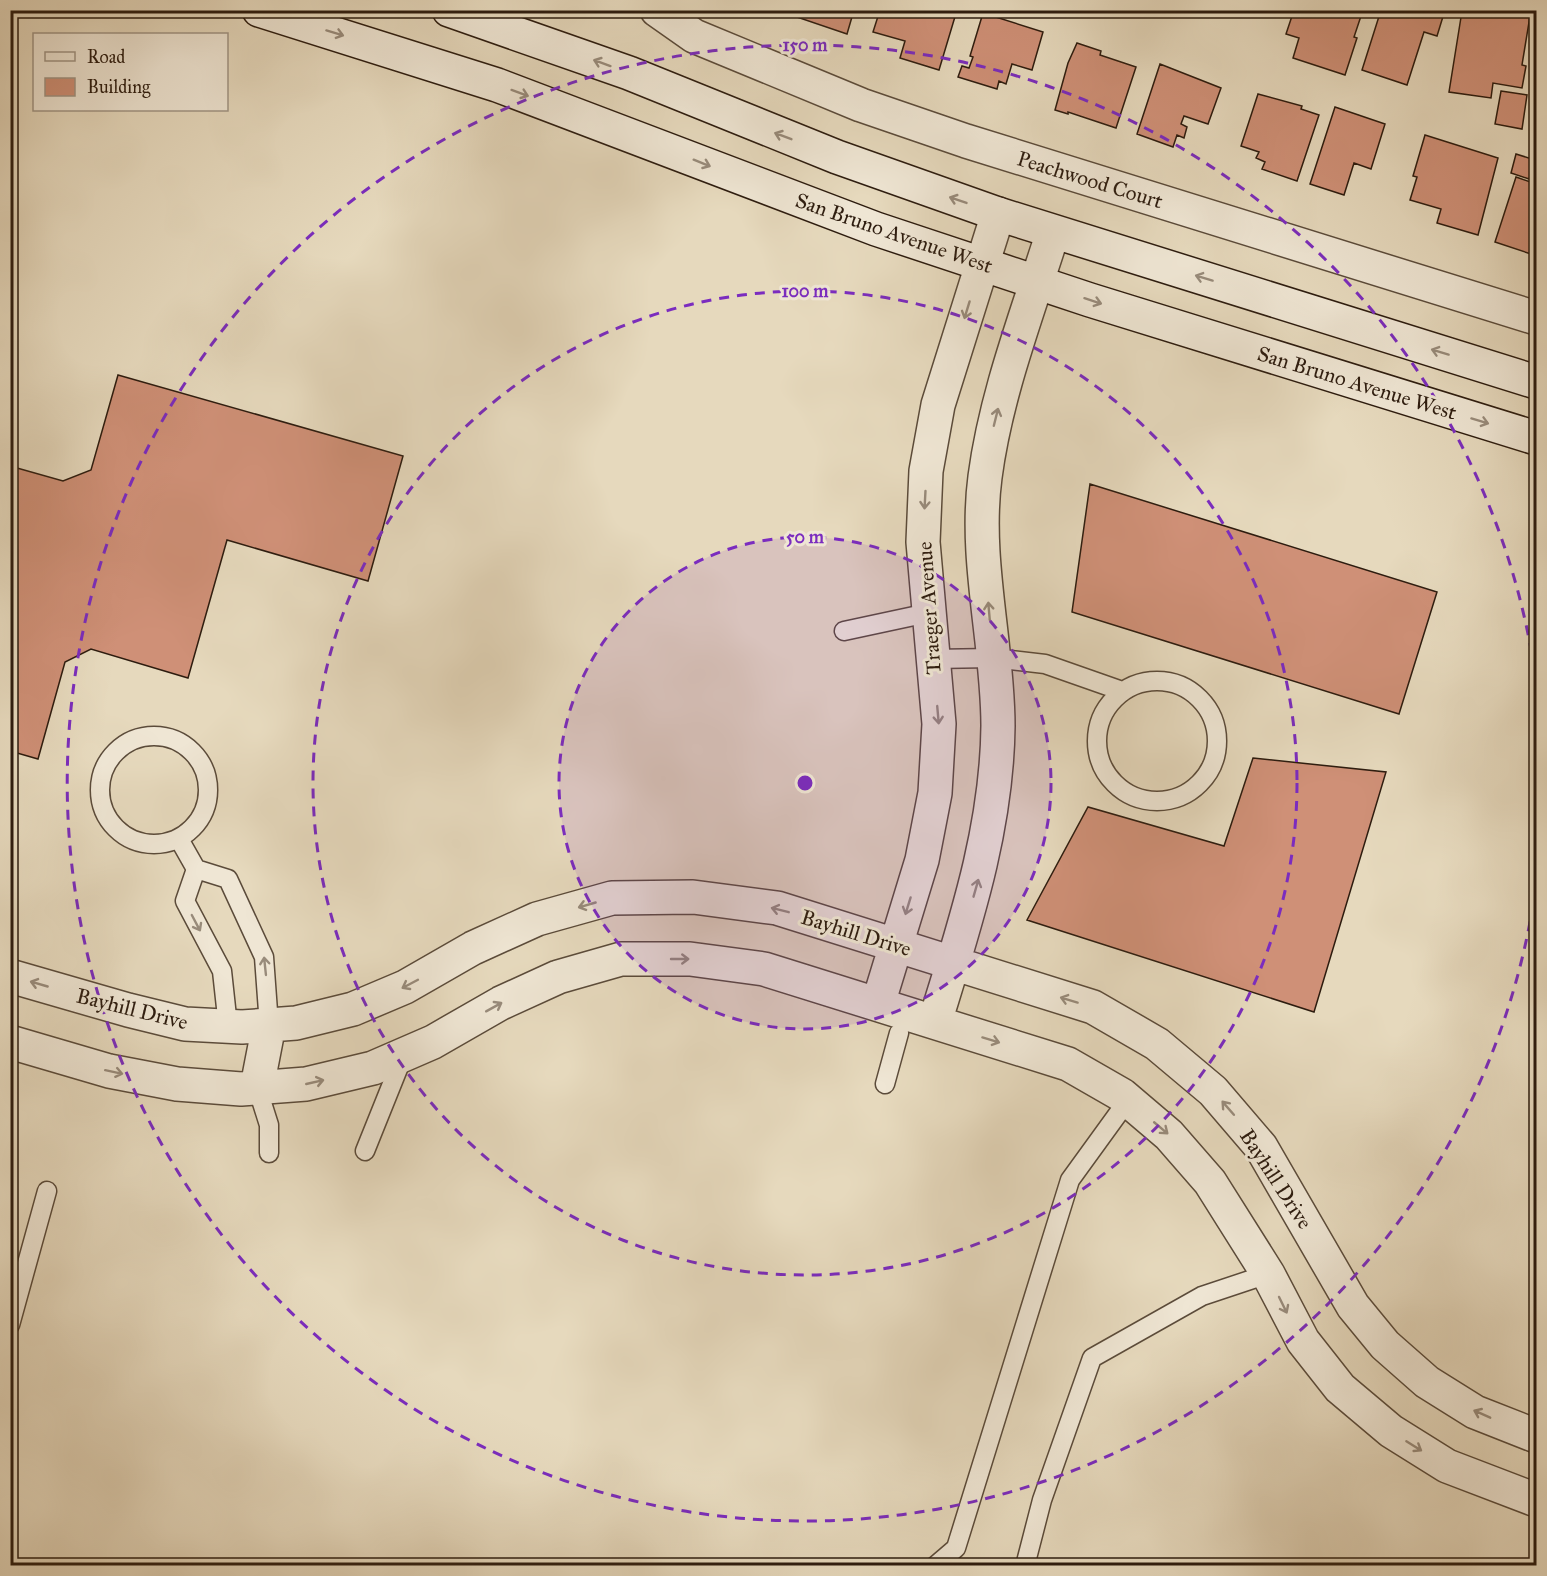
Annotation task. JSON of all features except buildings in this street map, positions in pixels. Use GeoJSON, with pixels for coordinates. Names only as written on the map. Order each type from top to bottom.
{"type":"FeatureCollection","features":[{"type":"Feature","properties":{"kind":"street","name":"San Bruno Avenue West"},"geometry":{"type":"LineString","coordinates":[[259,10],[497,85],[759,186],[982,264],[1536,438]]}},
{"type":"Feature","properties":{"kind":"street"},"geometry":{"type":"LineString","coordinates":[[449,10],[629,73],[776,134],[998,214],[1536,382]]}},
{"type":"Feature","properties":{"kind":"street","name":"Peachwood Court"},"geometry":{"type":"LineString","coordinates":[[657,10],[694,36],[861,105],[977,145],[1536,318]]}},
{"type":"Feature","properties":{"kind":"street","name":"Traeger Avenue"},"geometry":{"type":"LineString","coordinates":[[878,1004],[922,860],[935,793],[939,724],[923,542],[926,471],[938,405],[998,214]]}},
{"type":"Feature","properties":{"kind":"street"},"geometry":{"type":"LineString","coordinates":[[935,1022],[979,875],[994,800],[998,724],[982,540],[985,478],[995,419],[1053,232]]}},
{"type":"Feature","properties":{"kind":"street","name":"Bayhill Drive"},"geometry":{"type":"LineString","coordinates":[[10,976],[128,1011],[185,1024],[228,1026],[296,1023],[353,1009],[405,987],[473,948],[537,919],[612,898],[693,897],[777,908],[1093,1007],[1157,1044],[1213,1091],[1261,1147],[1353,1306],[1385,1345],[1427,1382],[1475,1412],[1536,1436]]}},
{"type":"Feature","properties":{"kind":"street"},"geometry":{"type":"LineString","coordinates":[[10,1042],[109,1071],[177,1084],[257,1087],[306,1084],[373,1068],[433,1042],[501,1003],[558,977],[621,959],[690,959],[764,969],[1068,1064],[1128,1100],[1169,1135],[1210,1182],[1268,1274],[1303,1341],[1340,1388],[1390,1431],[1447,1466],[1536,1500]]}},
{"type":"Feature","properties":{"kind":"street"},"geometry":{"type":"LineString","coordinates":[[257,1087],[269,1025]]}},
{"type":"Feature","properties":{"kind":"lane"},"geometry":{"type":"LineString","coordinates":[[844,631],[928,613]]}},
{"type":"Feature","properties":{"kind":"lane"},"geometry":{"type":"LineString","coordinates":[[932,659],[993,657],[1045,664],[1122,691],[1150,682],[1179,685],[1195,695],[1208,710],[1216,728],[1217,747],[1212,766],[1201,783],[1186,795],[1167,801],[1146,801],[1127,794],[1111,781],[1097,744],[1098,724],[1107,705],[1122,691]]}},
{"type":"Feature","properties":{"kind":"lane"},"geometry":{"type":"LineString","coordinates":[[150,735],[171,737],[190,748],[203,765],[209,785],[207,807],[196,825],[179,838],[159,844],[138,842],[119,831],[106,814],[99,794],[102,773],[112,754],[129,741],[150,735]]}},
{"type":"Feature","properties":{"kind":"lane"},"geometry":{"type":"LineString","coordinates":[[179,838],[196,869],[228,879],[264,957],[269,1025]]}},
{"type":"Feature","properties":{"kind":"lane"},"geometry":{"type":"LineString","coordinates":[[196,869],[185,901],[222,971],[228,1026]]}},
{"type":"Feature","properties":{"kind":"lane"},"geometry":{"type":"LineString","coordinates":[[878,1004],[899,1033]]}},
{"type":"Feature","properties":{"kind":"lane"},"geometry":{"type":"LineString","coordinates":[[899,1033],[935,1022]]}},
{"type":"Feature","properties":{"kind":"lane"},"geometry":{"type":"LineString","coordinates":[[885,1084],[899,1033]]}},
{"type":"Feature","properties":{"kind":"lane"},"geometry":{"type":"LineString","coordinates":[[365,1151],[404,1054]]}},
{"type":"Feature","properties":{"kind":"lane"},"geometry":{"type":"LineString","coordinates":[[257,1087],[269,1125],[269,1153]]}},
{"type":"Feature","properties":{"kind":"lane"},"geometry":{"type":"LineString","coordinates":[[935,1566],[956,1548],[1070,1180],[1128,1100]]}},
{"type":"Feature","properties":{"kind":"lane"},"geometry":{"type":"LineString","coordinates":[[11,1318],[47,1191]]}},
{"type":"Feature","properties":{"kind":"lane"},"geometry":{"type":"LineString","coordinates":[[1025,1566],[1042,1500],[1092,1358],[1203,1296],[1268,1274]]}}]}
